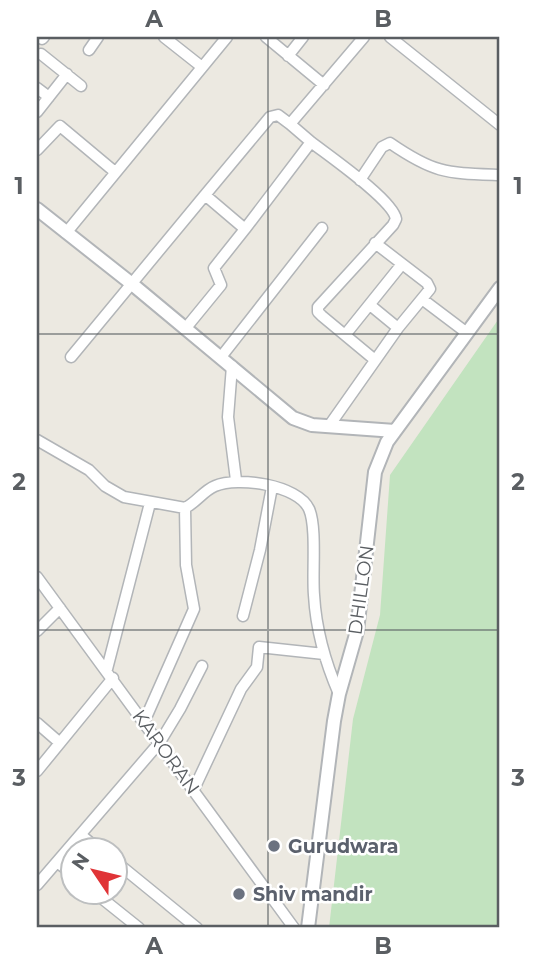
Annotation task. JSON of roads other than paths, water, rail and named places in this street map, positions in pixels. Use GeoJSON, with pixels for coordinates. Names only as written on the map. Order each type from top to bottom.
{"type":"FeatureCollection","features":[{"type":"Feature","properties":{"kind":"street"},"geometry":{"type":"LineString","coordinates":[[89,50],[98,37]]}},
{"type":"Feature","properties":{"kind":"street"},"geometry":{"type":"LineString","coordinates":[[164,37],[202,66]]}},
{"type":"Feature","properties":{"kind":"street"},"geometry":{"type":"LineString","coordinates":[[66,233],[227,37]]}},
{"type":"Feature","properties":{"kind":"street"},"geometry":{"type":"LineString","coordinates":[[266,37],[324,85]]}},
{"type":"Feature","properties":{"kind":"street"},"geometry":{"type":"LineString","coordinates":[[288,55],[303,37]]}},
{"type":"Feature","properties":{"kind":"street"},"geometry":{"type":"LineString","coordinates":[[290,124],[364,37]]}},
{"type":"Feature","properties":{"kind":"street"},"geometry":{"type":"LineString","coordinates":[[390,37],[500,125]]}},
{"type":"Feature","properties":{"kind":"street"},"geometry":{"type":"LineString","coordinates":[[41,54],[81,86]]}},
{"type":"Feature","properties":{"kind":"street"},"geometry":{"type":"LineString","coordinates":[[37,112],[67,74]]}},
{"type":"Feature","properties":{"kind":"street"},"geometry":{"type":"LineString","coordinates":[[37,89],[48,97]]}},
{"type":"Feature","properties":{"kind":"street"},"geometry":{"type":"LineString","coordinates":[[71,358],[270,117],[278,115],[360,180],[395,213],[393,225],[318,307],[318,312],[375,360]]}},
{"type":"Feature","properties":{"kind":"street"},"geometry":{"type":"LineString","coordinates":[[37,149],[60,126],[116,172]]}},
{"type":"Feature","properties":{"kind":"street"},"geometry":{"type":"LineString","coordinates":[[186,329],[221,285],[214,268],[312,142]]}},
{"type":"Feature","properties":{"kind":"street"},"geometry":{"type":"LineString","coordinates":[[360,180],[382,147],[390,143],[413,159],[449,173],[500,175]]}},
{"type":"Feature","properties":{"kind":"street"},"geometry":{"type":"LineString","coordinates":[[205,195],[245,229]]}},
{"type":"Feature","properties":{"kind":"street"},"geometry":{"type":"LineString","coordinates":[[37,209],[293,418],[312,425],[395,431]]}},
{"type":"Feature","properties":{"kind":"street"},"geometry":{"type":"LineString","coordinates":[[221,357],[322,228]]}},
{"type":"Feature","properties":{"kind":"street"},"geometry":{"type":"LineString","coordinates":[[329,426],[430,286],[376,243]]}},
{"type":"Feature","properties":{"kind":"street"},"geometry":{"type":"LineString","coordinates":[[345,335],[402,264]]}},
{"type":"Feature","properties":{"kind":"street","name":"DHILLON"},"geometry":{"type":"LineString","coordinates":[[308,928],[339,694],[353,648],[359,616],[375,472],[379,458],[395,431],[500,288]]}},
{"type":"Feature","properties":{"kind":"street"},"geometry":{"type":"LineString","coordinates":[[422,299],[467,334]]}},
{"type":"Feature","properties":{"kind":"street"},"geometry":{"type":"LineString","coordinates":[[370,305],[398,328]]}},
{"type":"Feature","properties":{"kind":"street"},"geometry":{"type":"LineString","coordinates":[[232,366],[228,417],[236,480]]}},
{"type":"Feature","properties":{"kind":"street"},"geometry":{"type":"LineString","coordinates":[[37,440],[89,470],[114,492],[150,503],[185,508],[207,490],[236,480],[272,487],[297,496],[309,510],[312,519],[314,597],[324,654],[339,694]]}},
{"type":"Feature","properties":{"kind":"street"},"geometry":{"type":"LineString","coordinates":[[243,616],[260,550],[272,487]]}},
{"type":"Feature","properties":{"kind":"street"},"geometry":{"type":"LineString","coordinates":[[38,767],[61,743],[110,674],[150,503]]}},
{"type":"Feature","properties":{"kind":"street"},"geometry":{"type":"LineString","coordinates":[[144,722],[194,609],[186,565],[185,508]]}},
{"type":"Feature","properties":{"kind":"street","name":"KARORAN"},"geometry":{"type":"LineString","coordinates":[[37,577],[294,928]]}},
{"type":"Feature","properties":{"kind":"street"},"geometry":{"type":"LineString","coordinates":[[37,631],[60,608]]}},
{"type":"Feature","properties":{"kind":"street"},"geometry":{"type":"LineString","coordinates":[[194,789],[241,689],[257,667],[259,647],[324,654]]}},
{"type":"Feature","properties":{"kind":"street"},"geometry":{"type":"LineString","coordinates":[[37,885],[160,742],[202,666]]}},
{"type":"Feature","properties":{"kind":"street"},"geometry":{"type":"LineString","coordinates":[[37,723],[61,743]]}},
{"type":"Feature","properties":{"kind":"street"},"geometry":{"type":"LineString","coordinates":[[130,873],[197,928]]}},
{"type":"Feature","properties":{"kind":"street"},"geometry":{"type":"LineString","coordinates":[[112,906],[139,928]]}},
{"type":"Feature","properties":{"kind":"place","name":"Gurudwara"},"geometry":{"type":"Point","coordinates":[274,846]}},
{"type":"Feature","properties":{"kind":"place","name":"Shiv mandir"},"geometry":{"type":"Point","coordinates":[239,894]}}]}
